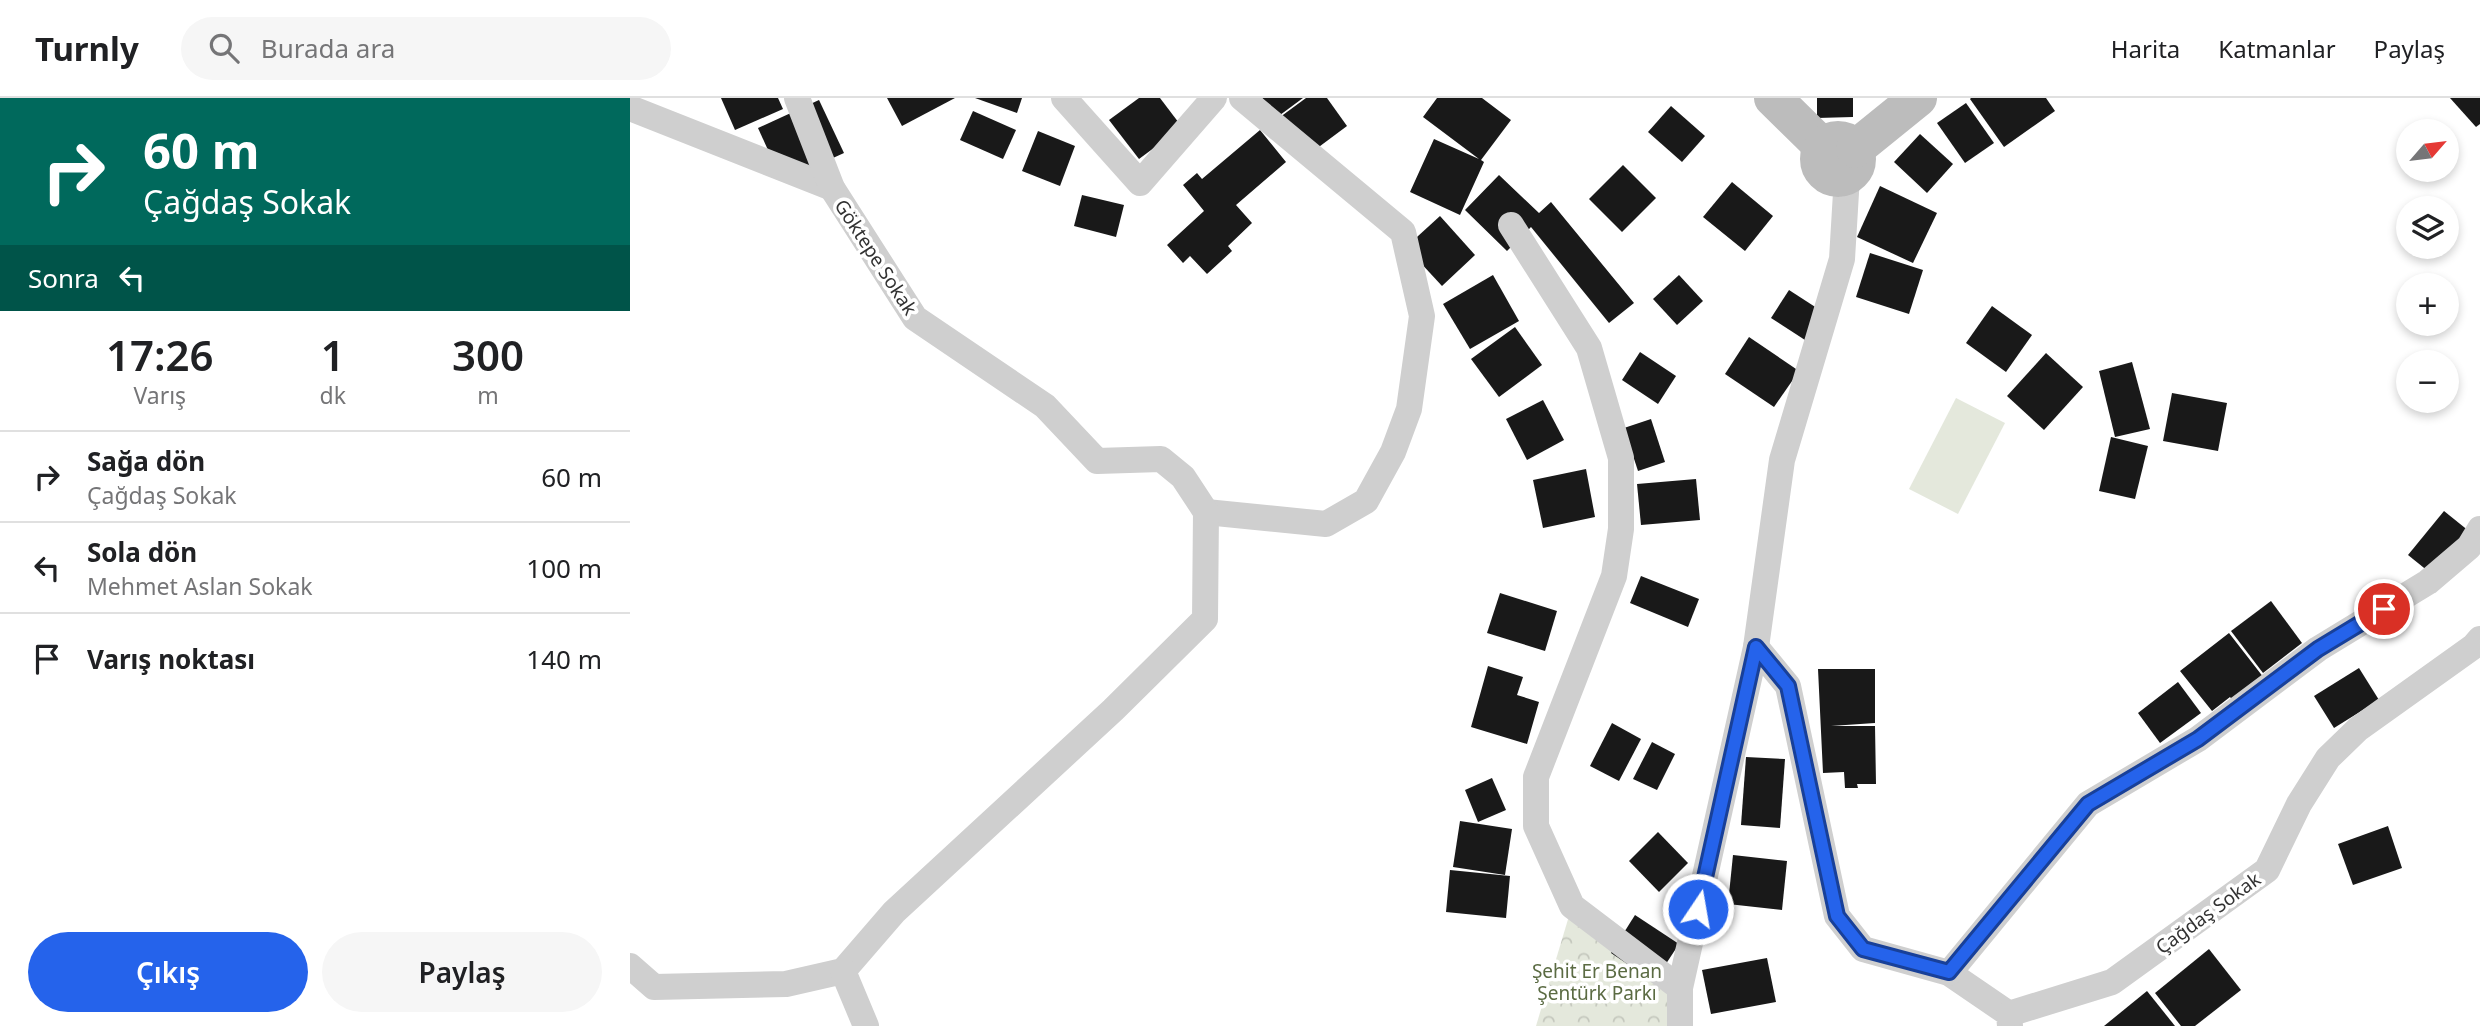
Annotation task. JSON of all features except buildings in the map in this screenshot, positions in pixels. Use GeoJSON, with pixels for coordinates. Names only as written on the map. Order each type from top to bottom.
{"type":"FeatureCollection","features":[{"type":"Feature","properties":{"kind":"street","name":"Göktepe Sokak"},"geometry":{"type":"LineString","coordinates":[[797,98],[832,188],[915,318],[1045,406],[1097,461],[1161,459],[1184,477],[1206,512]]}},
{"type":"Feature","properties":{"kind":"street"},"geometry":{"type":"LineString","coordinates":[[1064,98],[1140,183],[1214,98]]}},
{"type":"Feature","properties":{"kind":"street"},"geometry":{"type":"LineString","coordinates":[[630,966],[654,987],[786,984],[843,971],[894,912],[1113,710],[1205,619],[1206,512],[1326,524],[1366,501],[1393,452],[1409,409],[1422,316],[1403,232],[1242,98]]}},
{"type":"Feature","properties":{"kind":"street"},"geometry":{"type":"LineString","coordinates":[[1680,1026],[1681,988],[1756,647],[1782,460],[1842,259],[1842,157],[1773,98]]}},
{"type":"Feature","properties":{"kind":"street"},"geometry":{"type":"LineString","coordinates":[[1842,157],[1918,98]]}},
{"type":"Feature","properties":{"kind":"street"},"geometry":{"type":"LineString","coordinates":[[630,108],[832,188]]}},
{"type":"Feature","properties":{"kind":"street"},"geometry":{"type":"LineString","coordinates":[[1511,225],[1589,348],[1621,457],[1621,529],[1614,576],[1536,777],[1536,826],[1572,906],[1681,988]]}},
{"type":"Feature","properties":{"kind":"street"},"geometry":{"type":"LineString","coordinates":[[1949,972],[2088,804],[2198,739],[2318,649],[2428,582],[2469,547],[2480,529]]}},
{"type":"Feature","properties":{"kind":"street","name":"Çağdaş Sokak"},"geometry":{"type":"LineString","coordinates":[[1756,647],[1788,686],[1837,916],[1863,949],[1949,972],[2010,1020],[2112,982],[2267,870],[2299,804],[2328,758],[2358,729],[2480,639]]}},
{"type":"Feature","properties":{"kind":"street"},"geometry":{"type":"LineString","coordinates":[[843,971],[866,1026]]}},
{"type":"Feature","properties":{"kind":"green space"},"geometry":{"type":"Polygon","coordinates":[[[1956,398],[2005,423],[1958,514],[1909,489],[1956,398]]]}},
{"type":"Feature","properties":{"kind":"green space","name":"Şehit Er Benan Şentürk Parkı"},"geometry":{"type":"Polygon","coordinates":[[[1572,906],[1680,988],[1680,1026],[1536,1026],[1572,906]]]}},
{"type":"Feature","properties":{"kind":"route"},"geometry":{"type":"LineString","coordinates":[[1698,909],[1756,647],[1788,686],[1837,916],[1863,949],[1949,972],[2088,804],[2198,739],[2318,649],[2384,609]]}}]}
